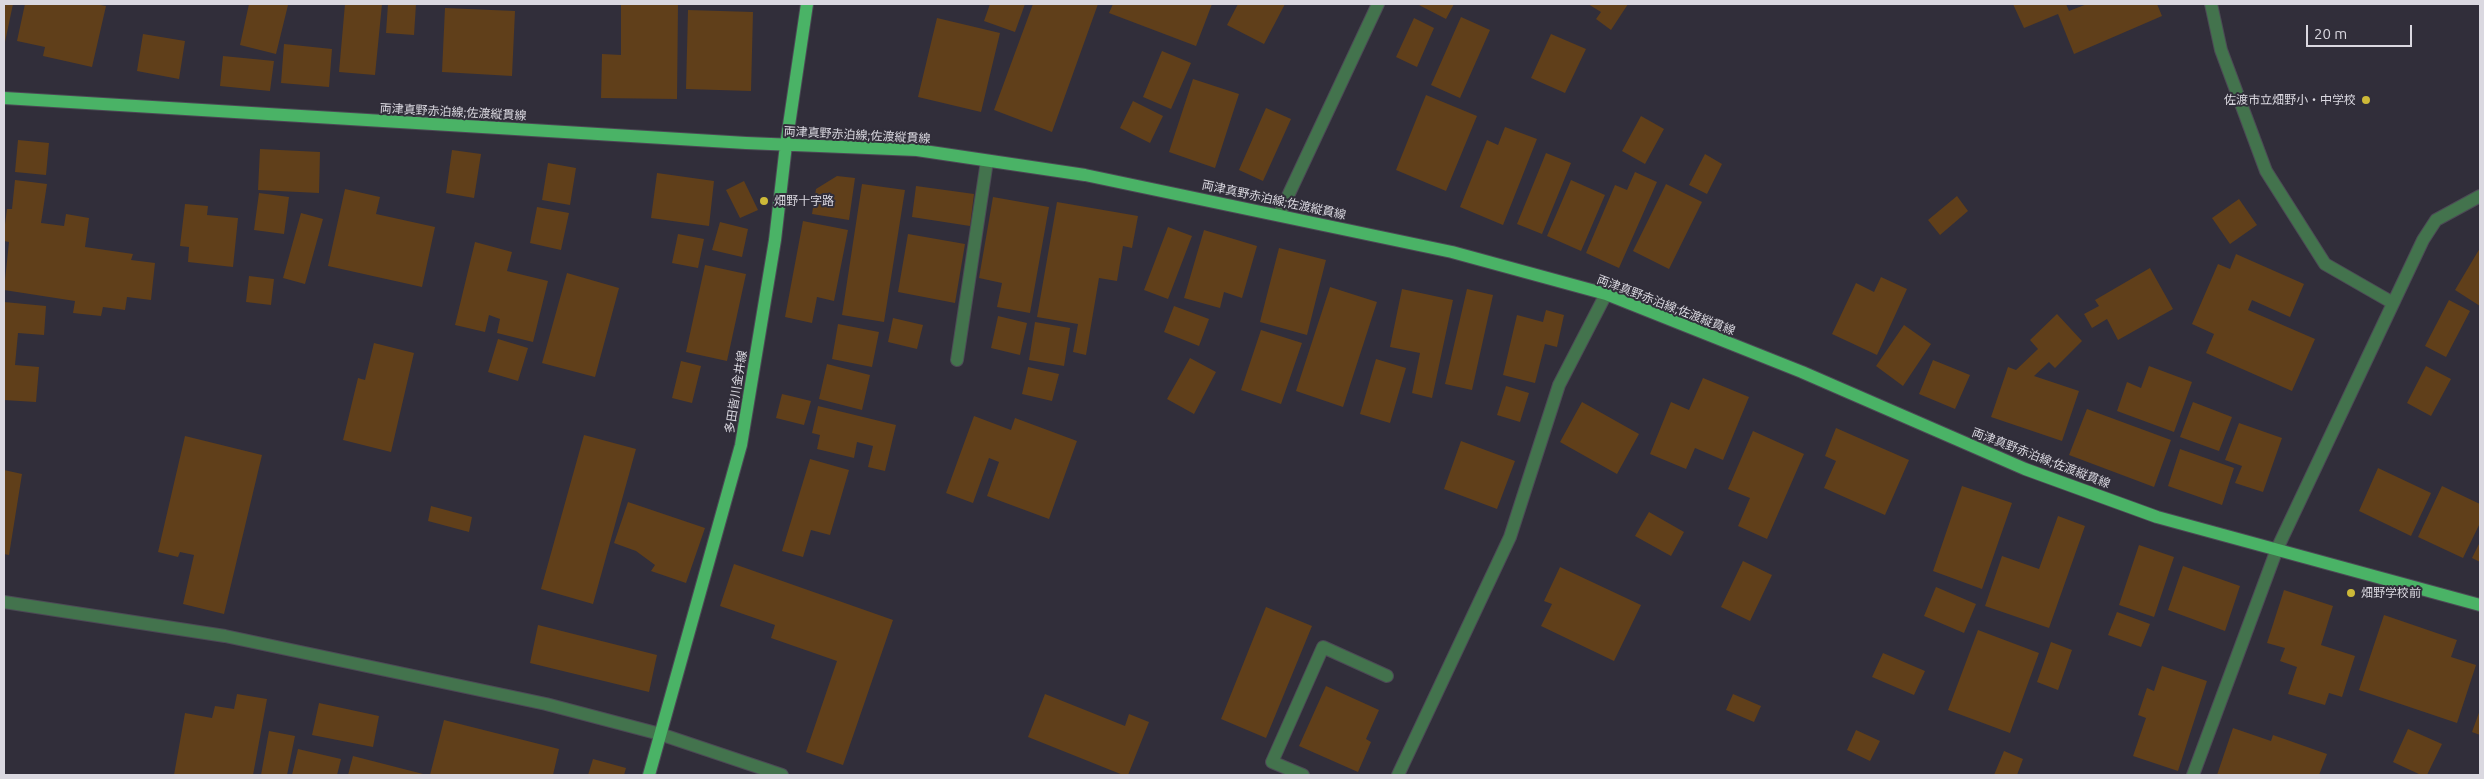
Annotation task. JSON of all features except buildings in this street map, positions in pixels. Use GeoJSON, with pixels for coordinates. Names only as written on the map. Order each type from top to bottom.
{"type":"FeatureCollection","features":[{"type":"Feature","properties":{"kind":"main road","name":"多田皆川金井線"},"geometry":{"type":"LineString","coordinates":[[649,775],[742,445],[776,240],[786,145],[807,4]]}},
{"type":"Feature","properties":{"kind":"main road","name":"両津真野赤泊線;佐渡縦貫線"},"geometry":{"type":"LineString","coordinates":[[4,98],[786,145],[917,150],[1085,175],[1452,252],[1606,294],[1802,372],[2025,469],[2158,517],[2480,605]]}},
{"type":"Feature","properties":{"kind":"street"},"geometry":{"type":"LineString","coordinates":[[1279,215],[1378,4]]}},
{"type":"Feature","properties":{"kind":"street"},"geometry":{"type":"LineString","coordinates":[[2211,4],[2221,50],[2266,171],[2326,264],[2393,303]]}},
{"type":"Feature","properties":{"kind":"street"},"geometry":{"type":"LineString","coordinates":[[957,360],[987,161]]}},
{"type":"Feature","properties":{"kind":"street"},"geometry":{"type":"LineString","coordinates":[[2193,775],[2277,549],[2423,240],[2436,220],[2480,196]]}},
{"type":"Feature","properties":{"kind":"street"},"geometry":{"type":"LineString","coordinates":[[1398,775],[1510,537],[1559,385],[1606,294]]}},
{"type":"Feature","properties":{"kind":"street"},"geometry":{"type":"LineString","coordinates":[[4,602],[225,636],[546,704],[660,734],[782,775]]}},
{"type":"Feature","properties":{"kind":"street"},"geometry":{"type":"LineString","coordinates":[[1303,775],[1272,762],[1323,647],[1388,676]]}},
{"type":"Feature","properties":{"kind":"place","name":"佐渡市立畑野小・中学校"},"geometry":{"type":"Point","coordinates":[2366,100]}},
{"type":"Feature","properties":{"kind":"place","name":"畑野十字路"},"geometry":{"type":"Point","coordinates":[764,201]}},
{"type":"Feature","properties":{"kind":"place","name":"畑野学校前"},"geometry":{"type":"Point","coordinates":[2351,593]}}]}
